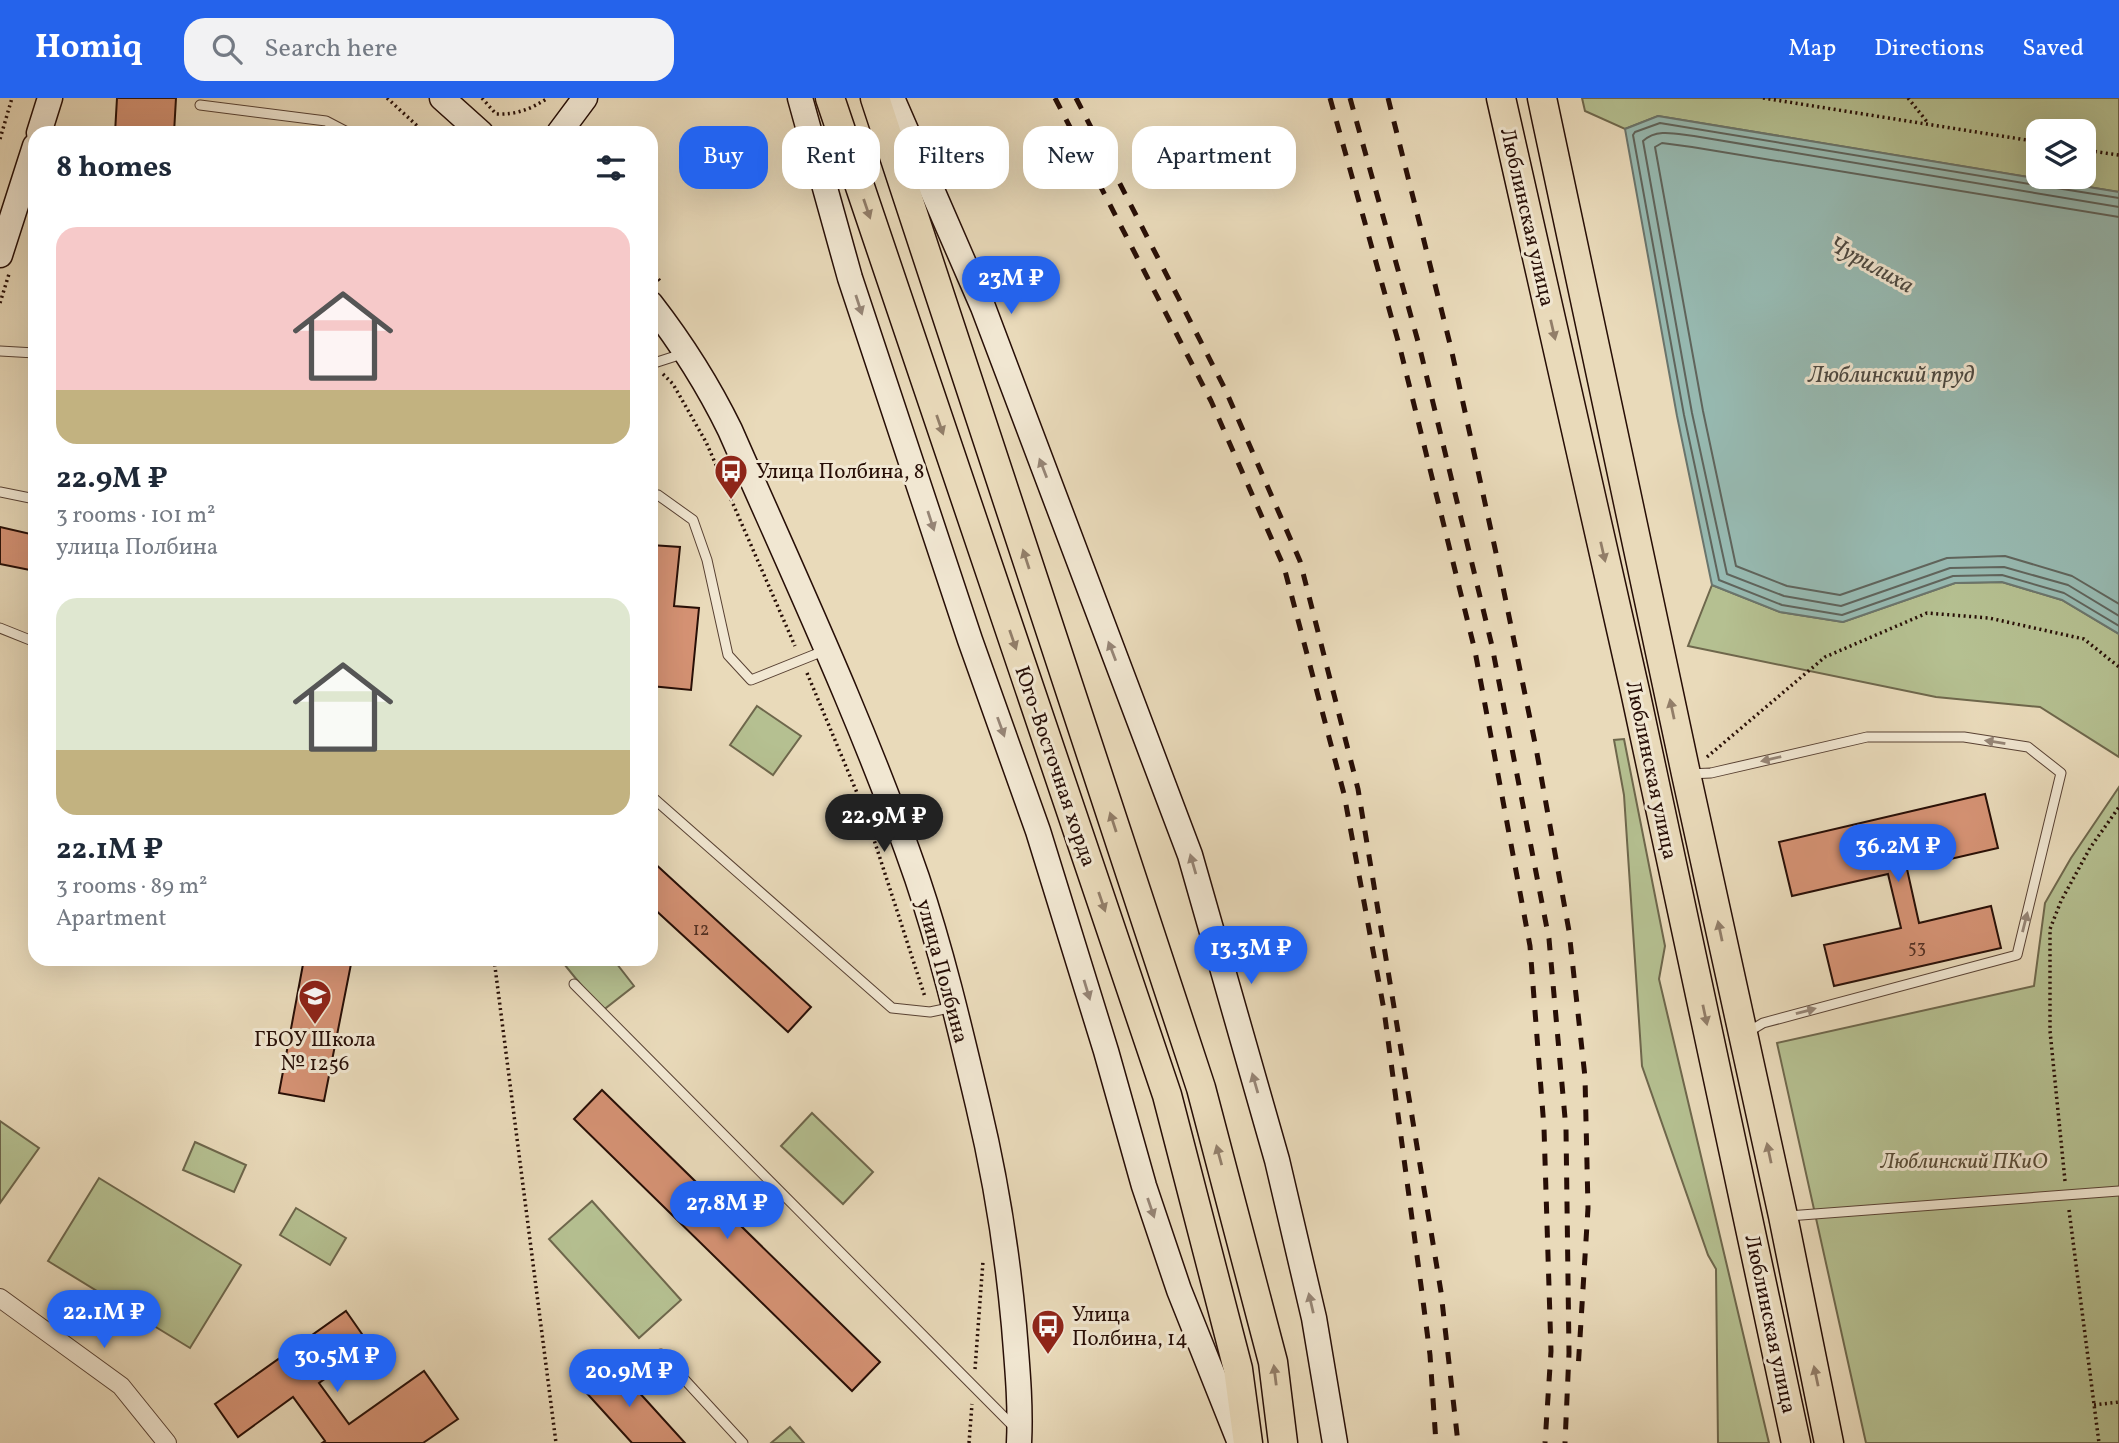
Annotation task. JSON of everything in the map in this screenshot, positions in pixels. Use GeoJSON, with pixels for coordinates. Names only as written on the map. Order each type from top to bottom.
{"type":"FeatureCollection","features":[{"type":"Feature","properties":{"kind":"main road"},"geometry":{"type":"LineString","coordinates":[[41,126],[50,98]]}},
{"type":"Feature","properties":{"kind":"main road"},"geometry":{"type":"LineString","coordinates":[[442,98],[470,126]]}},
{"type":"Feature","properties":{"kind":"main road"},"geometry":{"type":"LineString","coordinates":[[564,126],[585,98]]}},
{"type":"Feature","properties":{"kind":"main road"},"geometry":{"type":"LineString","coordinates":[[800,98],[850,278],[970,640],[1038,831],[1106,1051],[1144,1186],[1179,1290],[1240,1443]]}},
{"type":"Feature","properties":{"kind":"main road","name":"Юго-Восточная хорда"},"geometry":{"type":"LineString","coordinates":[[830,98],[1167,1094],[1238,1369],[1248,1443]]}},
{"type":"Feature","properties":{"kind":"main road","name":"Юго-Восточная хорда"},"geometry":{"type":"LineString","coordinates":[[876,98],[1201,1088],[1273,1362],[1283,1443]]}},
{"type":"Feature","properties":{"kind":"main road"},"geometry":{"type":"LineString","coordinates":[[891,98],[983,307],[1190,855],[1277,1160],[1314,1318],[1335,1443]]}},
{"type":"Feature","properties":{"kind":"main road","name":"Люблинская улица"},"geometry":{"type":"LineString","coordinates":[[1501,98],[1635,691],[1796,1443]]}},
{"type":"Feature","properties":{"kind":"main road","name":"Люблинская улица"},"geometry":{"type":"LineString","coordinates":[[1542,98],[1696,765],[1743,1035],[1829,1443]]}},
{"type":"Feature","properties":{"kind":"main road"},"geometry":{"type":"LineString","coordinates":[[0,255],[28,168]]}},
{"type":"Feature","properties":{"kind":"main road","name":"улица Полбина"},"geometry":{"type":"LineString","coordinates":[[658,313],[687,352],[716,400],[730,430],[828,650],[881,779],[918,880],[954,1007],[994,1172],[1007,1258],[1016,1350],[1019,1438]]}},
{"type":"Feature","properties":{"kind":"street"},"geometry":{"type":"LineString","coordinates":[[0,1298],[121,1386],[167,1443]]}},
{"type":"Feature","properties":{"kind":"lane"},"geometry":{"type":"LineString","coordinates":[[200,105],[326,121],[336,126]]}},
{"type":"Feature","properties":{"kind":"lane"},"geometry":{"type":"LineString","coordinates":[[0,351],[28,353]]}},
{"type":"Feature","properties":{"kind":"lane"},"geometry":{"type":"LineString","coordinates":[[658,362],[687,352]]}},
{"type":"Feature","properties":{"kind":"lane"},"geometry":{"type":"LineString","coordinates":[[0,492],[28,498]]}},
{"type":"Feature","properties":{"kind":"lane"},"geometry":{"type":"LineString","coordinates":[[658,495],[693,520],[707,560],[728,655],[751,680],[828,650]]}},
{"type":"Feature","properties":{"kind":"lane"},"geometry":{"type":"LineString","coordinates":[[0,628],[28,639]]}},
{"type":"Feature","properties":{"kind":"lane"},"geometry":{"type":"LineString","coordinates":[[1696,765],[1711,773],[1867,737],[1964,737],[2028,747],[2061,773],[2017,955],[1763,1023],[1743,1035]]}},
{"type":"Feature","properties":{"kind":"lane"},"geometry":{"type":"LineString","coordinates":[[658,802],[892,1007],[930,1012],[954,1007]]}},
{"type":"Feature","properties":{"kind":"lane"},"geometry":{"type":"LineString","coordinates":[[574,984],[973,1388],[1019,1438]]}},
{"type":"Feature","properties":{"kind":"lane"},"geometry":{"type":"LineString","coordinates":[[1783,1216],[2119,1191]]}},
{"type":"Feature","properties":{"kind":"lane"},"geometry":{"type":"LineString","coordinates":[[661,1354],[743,1443]]}},
{"type":"Feature","properties":{"kind":"path"},"geometry":{"type":"LineString","coordinates":[[0,139],[12,98]]}},
{"type":"Feature","properties":{"kind":"path"},"geometry":{"type":"LineString","coordinates":[[387,98],[417,126]]}},
{"type":"Feature","properties":{"kind":"path"},"geometry":{"type":"LineString","coordinates":[[482,98],[496,114],[511,115],[528,110],[548,98]]}},
{"type":"Feature","properties":{"kind":"path"},"geometry":{"type":"LineString","coordinates":[[1763,98],[2026,140]]}},
{"type":"Feature","properties":{"kind":"path"},"geometry":{"type":"LineString","coordinates":[[1908,98],[1930,125]]}},
{"type":"Feature","properties":{"kind":"path"},"geometry":{"type":"LineString","coordinates":[[2096,152],[2119,155]]}},
{"type":"Feature","properties":{"kind":"path"},"geometry":{"type":"LineString","coordinates":[[658,370],[673,384],[706,443],[802,661],[864,812],[930,1012]]}},
{"type":"Feature","properties":{"kind":"path"},"geometry":{"type":"LineString","coordinates":[[1696,765],[1825,657],[1927,613],[1989,618],[2084,639],[2119,667]]}},
{"type":"Feature","properties":{"kind":"path"},"geometry":{"type":"LineString","coordinates":[[2099,1443],[2067,1194],[2050,1031],[2050,929],[2090,848],[2119,807]]}},
{"type":"Feature","properties":{"kind":"path"},"geometry":{"type":"LineString","coordinates":[[495,966],[555,1443]]}},
{"type":"Feature","properties":{"kind":"path"},"geometry":{"type":"LineString","coordinates":[[969,1443],[982,1261]]}},
{"type":"Feature","properties":{"kind":"path"},"geometry":{"type":"LineString","coordinates":[[2094,1405],[2119,1402]]}},
{"type":"Feature","properties":{"kind":"green space"},"geometry":{"type":"Polygon","coordinates":[[[1582,98],[2119,98],[2119,192],[2096,188],[2096,119],[2026,119],[2026,177],[1658,116],[1625,129],[1585,111],[1582,98]]]}},
{"type":"Feature","properties":{"kind":"green space"},"geometry":{"type":"Polygon","coordinates":[[[2002,582],[2062,600],[2119,634],[2119,757],[2040,707],[1936,697],[1688,646],[1712,585],[1780,612],[1843,622],[1955,583],[2002,582]]]}},
{"type":"Feature","properties":{"kind":"green space"},"geometry":{"type":"Polygon","coordinates":[[[757,706],[801,736],[773,775],[730,745],[757,706]]]}},
{"type":"Feature","properties":{"kind":"green space"},"geometry":{"type":"Polygon","coordinates":[[[1624,739],[1665,946],[1659,979],[1769,1443],[1718,1443],[1716,1269],[1708,1255],[1642,1066],[1624,795],[1614,740],[1624,739]]]}},
{"type":"Feature","properties":{"kind":"green space","name":"Люблинский ПКиО"},"geometry":{"type":"Polygon","coordinates":[[[2119,787],[2119,1443],[1866,1443],[1777,1043],[2034,986],[2045,903],[2071,858],[2119,787]]]}},
{"type":"Feature","properties":{"kind":"green space"},"geometry":{"type":"Polygon","coordinates":[[[566,966],[618,966],[634,986],[602,1011],[566,966]]]}},
{"type":"Feature","properties":{"kind":"green space"},"geometry":{"type":"Polygon","coordinates":[[[812,1113],[873,1172],[843,1204],[781,1146],[812,1113]]]}},
{"type":"Feature","properties":{"kind":"green space"},"geometry":{"type":"Polygon","coordinates":[[[0,1121],[39,1148],[0,1203],[0,1121]]]}},
{"type":"Feature","properties":{"kind":"green space"},"geometry":{"type":"Polygon","coordinates":[[[195,1142],[246,1165],[234,1192],[183,1170],[195,1142]]]}},
{"type":"Feature","properties":{"kind":"green space"},"geometry":{"type":"Polygon","coordinates":[[[99,1178],[241,1265],[190,1348],[48,1261],[99,1178]]]}},
{"type":"Feature","properties":{"kind":"green space"},"geometry":{"type":"Polygon","coordinates":[[[592,1201],[681,1300],[639,1338],[549,1239],[592,1201]]]}},
{"type":"Feature","properties":{"kind":"green space"},"geometry":{"type":"Polygon","coordinates":[[[296,1208],[346,1238],[330,1265],[280,1235],[296,1208]]]}},
{"type":"Feature","properties":{"kind":"green space"},"geometry":{"type":"Polygon","coordinates":[[[790,1427],[804,1443],[771,1443],[790,1427]]]}},
{"type":"Feature","properties":{"kind":"water","name":"Люблинский пруд"},"geometry":{"type":"Polygon","coordinates":[[[1658,116],[2026,177],[2026,189],[2096,188],[2119,192],[2119,634],[2062,600],[2002,582],[1955,583],[1843,622],[1780,612],[1712,585],[1677,416],[1625,129],[1658,116]]]}},
{"type":"Feature","properties":{"kind":"building"},"geometry":{"type":"Polygon","coordinates":[[[117,98],[176,98],[174,126],[115,126],[117,98]]]}},
{"type":"Feature","properties":{"kind":"building"},"geometry":{"type":"Polygon","coordinates":[[[0,527],[28,533],[28,570],[0,564],[0,527]]]}},
{"type":"Feature","properties":{"kind":"building"},"geometry":{"type":"Polygon","coordinates":[[[658,545],[680,547],[674,606],[699,608],[691,690],[658,687],[658,545]]]}},
{"type":"Feature","properties":{"kind":"building"},"geometry":{"type":"Polygon","coordinates":[[[1985,794],[1998,848],[1907,869],[1919,923],[1991,906],[2001,948],[1834,986],[1824,945],[1901,928],[1888,874],[1792,896],[1779,842],[1985,794]]]}},
{"type":"Feature","properties":{"kind":"building"},"geometry":{"type":"Polygon","coordinates":[[[658,866],[811,1007],[788,1032],[658,912],[658,866]]]}},
{"type":"Feature","properties":{"kind":"building","name":"ГБОУ Школа № 1256"},"geometry":{"type":"Polygon","coordinates":[[[303,966],[351,966],[324,1101],[279,1093],[303,966]]]}},
{"type":"Feature","properties":{"kind":"building"},"geometry":{"type":"Polygon","coordinates":[[[602,1090],[880,1362],[852,1391],[574,1119],[602,1090]]]}},
{"type":"Feature","properties":{"kind":"building"},"geometry":{"type":"Polygon","coordinates":[[[346,1311],[371,1347],[319,1383],[349,1424],[424,1371],[458,1419],[423,1443],[322,1443],[325,1441],[293,1397],[238,1437],[215,1404],[346,1311]]]}},
{"type":"Feature","properties":{"kind":"building"},"geometry":{"type":"Polygon","coordinates":[[[612,1363],[685,1443],[632,1443],[583,1389],[612,1363]]]}},
{"type":"Feature","properties":{"kind":"railway"},"geometry":{"type":"LineString","coordinates":[[1055,98],[1211,401],[1284,567],[1344,794],[1384,1010],[1430,1355],[1436,1443]]}},
{"type":"Feature","properties":{"kind":"railway"},"geometry":{"type":"LineString","coordinates":[[1076,98],[1225,389],[1300,561],[1358,789],[1441,1292],[1458,1443]]}},
{"type":"Feature","properties":{"kind":"railway"},"geometry":{"type":"LineString","coordinates":[[1330,98],[1400,348],[1475,651],[1530,946],[1544,1128],[1551,1351],[1545,1443]]}},
{"type":"Feature","properties":{"kind":"railway"},"geometry":{"type":"LineString","coordinates":[[1350,98],[1419,345],[1492,646],[1549,939],[1566,1129],[1569,1353],[1565,1443]]}},
{"type":"Feature","properties":{"kind":"railway"},"geometry":{"type":"LineString","coordinates":[[1388,98],[1451,348],[1496,553],[1536,748],[1569,931],[1585,1077],[1588,1208],[1578,1370]]}},
{"type":"Feature","properties":{"kind":"place","name":"Улица Полбина, 8"},"geometry":{"type":"Point","coordinates":[731,501]}},
{"type":"Feature","properties":{"kind":"place","name":"ГБОУ Школа № 1256"},"geometry":{"type":"Point","coordinates":[315,1026]}},
{"type":"Feature","properties":{"kind":"place","name":"Улица Полбина, 14"},"geometry":{"type":"Point","coordinates":[1048,1356]}},
{"type":"Feature","properties":{"kind":"water label","name":"Чурилиха"},"geometry":{"type":"Point","coordinates":[1872,264]}}]}
